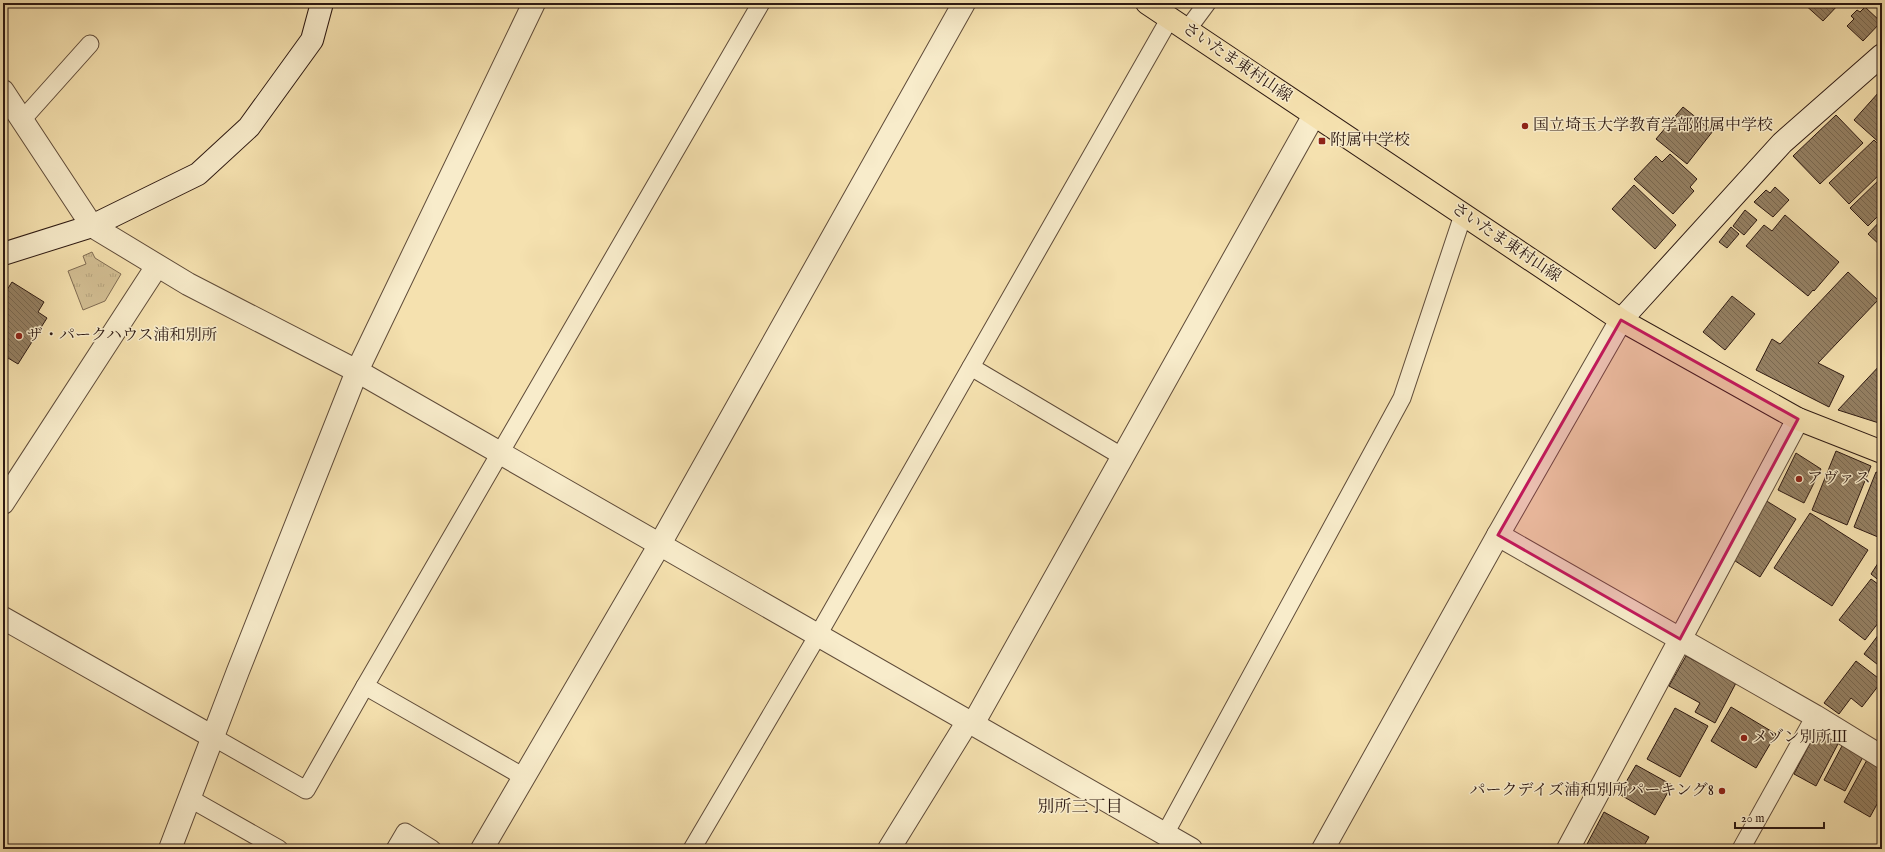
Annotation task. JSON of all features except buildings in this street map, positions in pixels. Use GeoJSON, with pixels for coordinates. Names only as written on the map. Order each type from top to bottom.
{"type":"FeatureCollection","features":[{"type":"Feature","properties":{"kind":"main road","name":"さいたま東村山線"},"geometry":{"type":"LineString","coordinates":[[1147,3],[1621,320],[1798,419],[1882,452]]}},
{"type":"Feature","properties":{"kind":"street"},"geometry":{"type":"LineString","coordinates":[[3,254],[92,226],[198,174],[249,126],[312,40],[322,3]]}},
{"type":"Feature","properties":{"kind":"street"},"geometry":{"type":"LineString","coordinates":[[170,849],[212,737],[357,371],[534,3]]}},
{"type":"Feature","properties":{"kind":"street"},"geometry":{"type":"LineString","coordinates":[[482,849],[660,544],[964,3]]}},
{"type":"Feature","properties":{"kind":"street"},"geometry":{"type":"LineString","coordinates":[[1323,849],[1498,535],[1621,320],[1782,143],[1882,55]]}},
{"type":"Feature","properties":{"kind":"street"},"geometry":{"type":"LineString","coordinates":[[3,91],[92,226],[188,284],[357,371],[1190,849]]}},
{"type":"Feature","properties":{"kind":"street"},"geometry":{"type":"LineString","coordinates":[[889,849],[970,723],[1123,457],[1314,115]]}},
{"type":"Feature","properties":{"kind":"street"},"geometry":{"type":"LineString","coordinates":[[3,502],[157,266]]}},
{"type":"Feature","properties":{"kind":"street"},"geometry":{"type":"LineString","coordinates":[[1568,849],[1798,419]]}},
{"type":"Feature","properties":{"kind":"street"},"geometry":{"type":"LineString","coordinates":[[1498,535],[1815,716],[1882,757]]}},
{"type":"Feature","properties":{"kind":"street"},"geometry":{"type":"LineString","coordinates":[[3,618],[212,737]]}},
{"type":"Feature","properties":{"kind":"lane"},"geometry":{"type":"LineString","coordinates":[[212,737],[306,790],[761,3]]}},
{"type":"Feature","properties":{"kind":"lane"},"geometry":{"type":"LineString","coordinates":[[692,849],[818,636],[971,367],[1178,24],[1207,3]]}},
{"type":"Feature","properties":{"kind":"lane"},"geometry":{"type":"LineString","coordinates":[[22,120],[90,44]]}},
{"type":"Feature","properties":{"kind":"lane"},"geometry":{"type":"LineString","coordinates":[[1165,834],[1402,398],[1462,215]]}},
{"type":"Feature","properties":{"kind":"lane"},"geometry":{"type":"LineString","coordinates":[[971,367],[1123,457]]}},
{"type":"Feature","properties":{"kind":"lane"},"geometry":{"type":"LineString","coordinates":[[365,686],[524,777]]}},
{"type":"Feature","properties":{"kind":"lane"},"geometry":{"type":"LineString","coordinates":[[1741,849],[1815,716]]}},
{"type":"Feature","properties":{"kind":"lane"},"geometry":{"type":"LineString","coordinates":[[189,798],[280,849]]}},
{"type":"Feature","properties":{"kind":"lane"},"geometry":{"type":"LineString","coordinates":[[395,849],[405,832],[432,849]]}},
{"type":"Feature","properties":{"kind":"highlighted area"},"geometry":{"type":"Polygon","coordinates":[[[1621,320],[1798,419],[1680,639],[1498,535],[1621,320]]]}},
{"type":"Feature","properties":{"kind":"green space"},"geometry":{"type":"Polygon","coordinates":[[[92,252],[95,258],[121,274],[105,301],[83,310],[68,271],[86,264],[83,256],[92,252]]]}},
{"type":"Feature","properties":{"kind":"place","name":"国立埼玉大学教育学部附属中学校"},"geometry":{"type":"Point","coordinates":[1525,126]}},
{"type":"Feature","properties":{"kind":"place","name":"附属中学校"},"geometry":{"type":"Point","coordinates":[1322,141]}},
{"type":"Feature","properties":{"kind":"place","name":"ザ・パークハウス浦和別所"},"geometry":{"type":"Point","coordinates":[19,336]}},
{"type":"Feature","properties":{"kind":"place","name":"アヴァス"},"geometry":{"type":"Point","coordinates":[1799,479]}},
{"type":"Feature","properties":{"kind":"place","name":"メゾン別所Ⅲ"},"geometry":{"type":"Point","coordinates":[1744,738]}},
{"type":"Feature","properties":{"kind":"place","name":"パークデイズ浦和別所パーキング8"},"geometry":{"type":"Point","coordinates":[1722,791]}},
{"type":"Feature","properties":{"kind":"district","name":"別所三丁目"},"geometry":{"type":"Point","coordinates":[1080,807]}}]}
